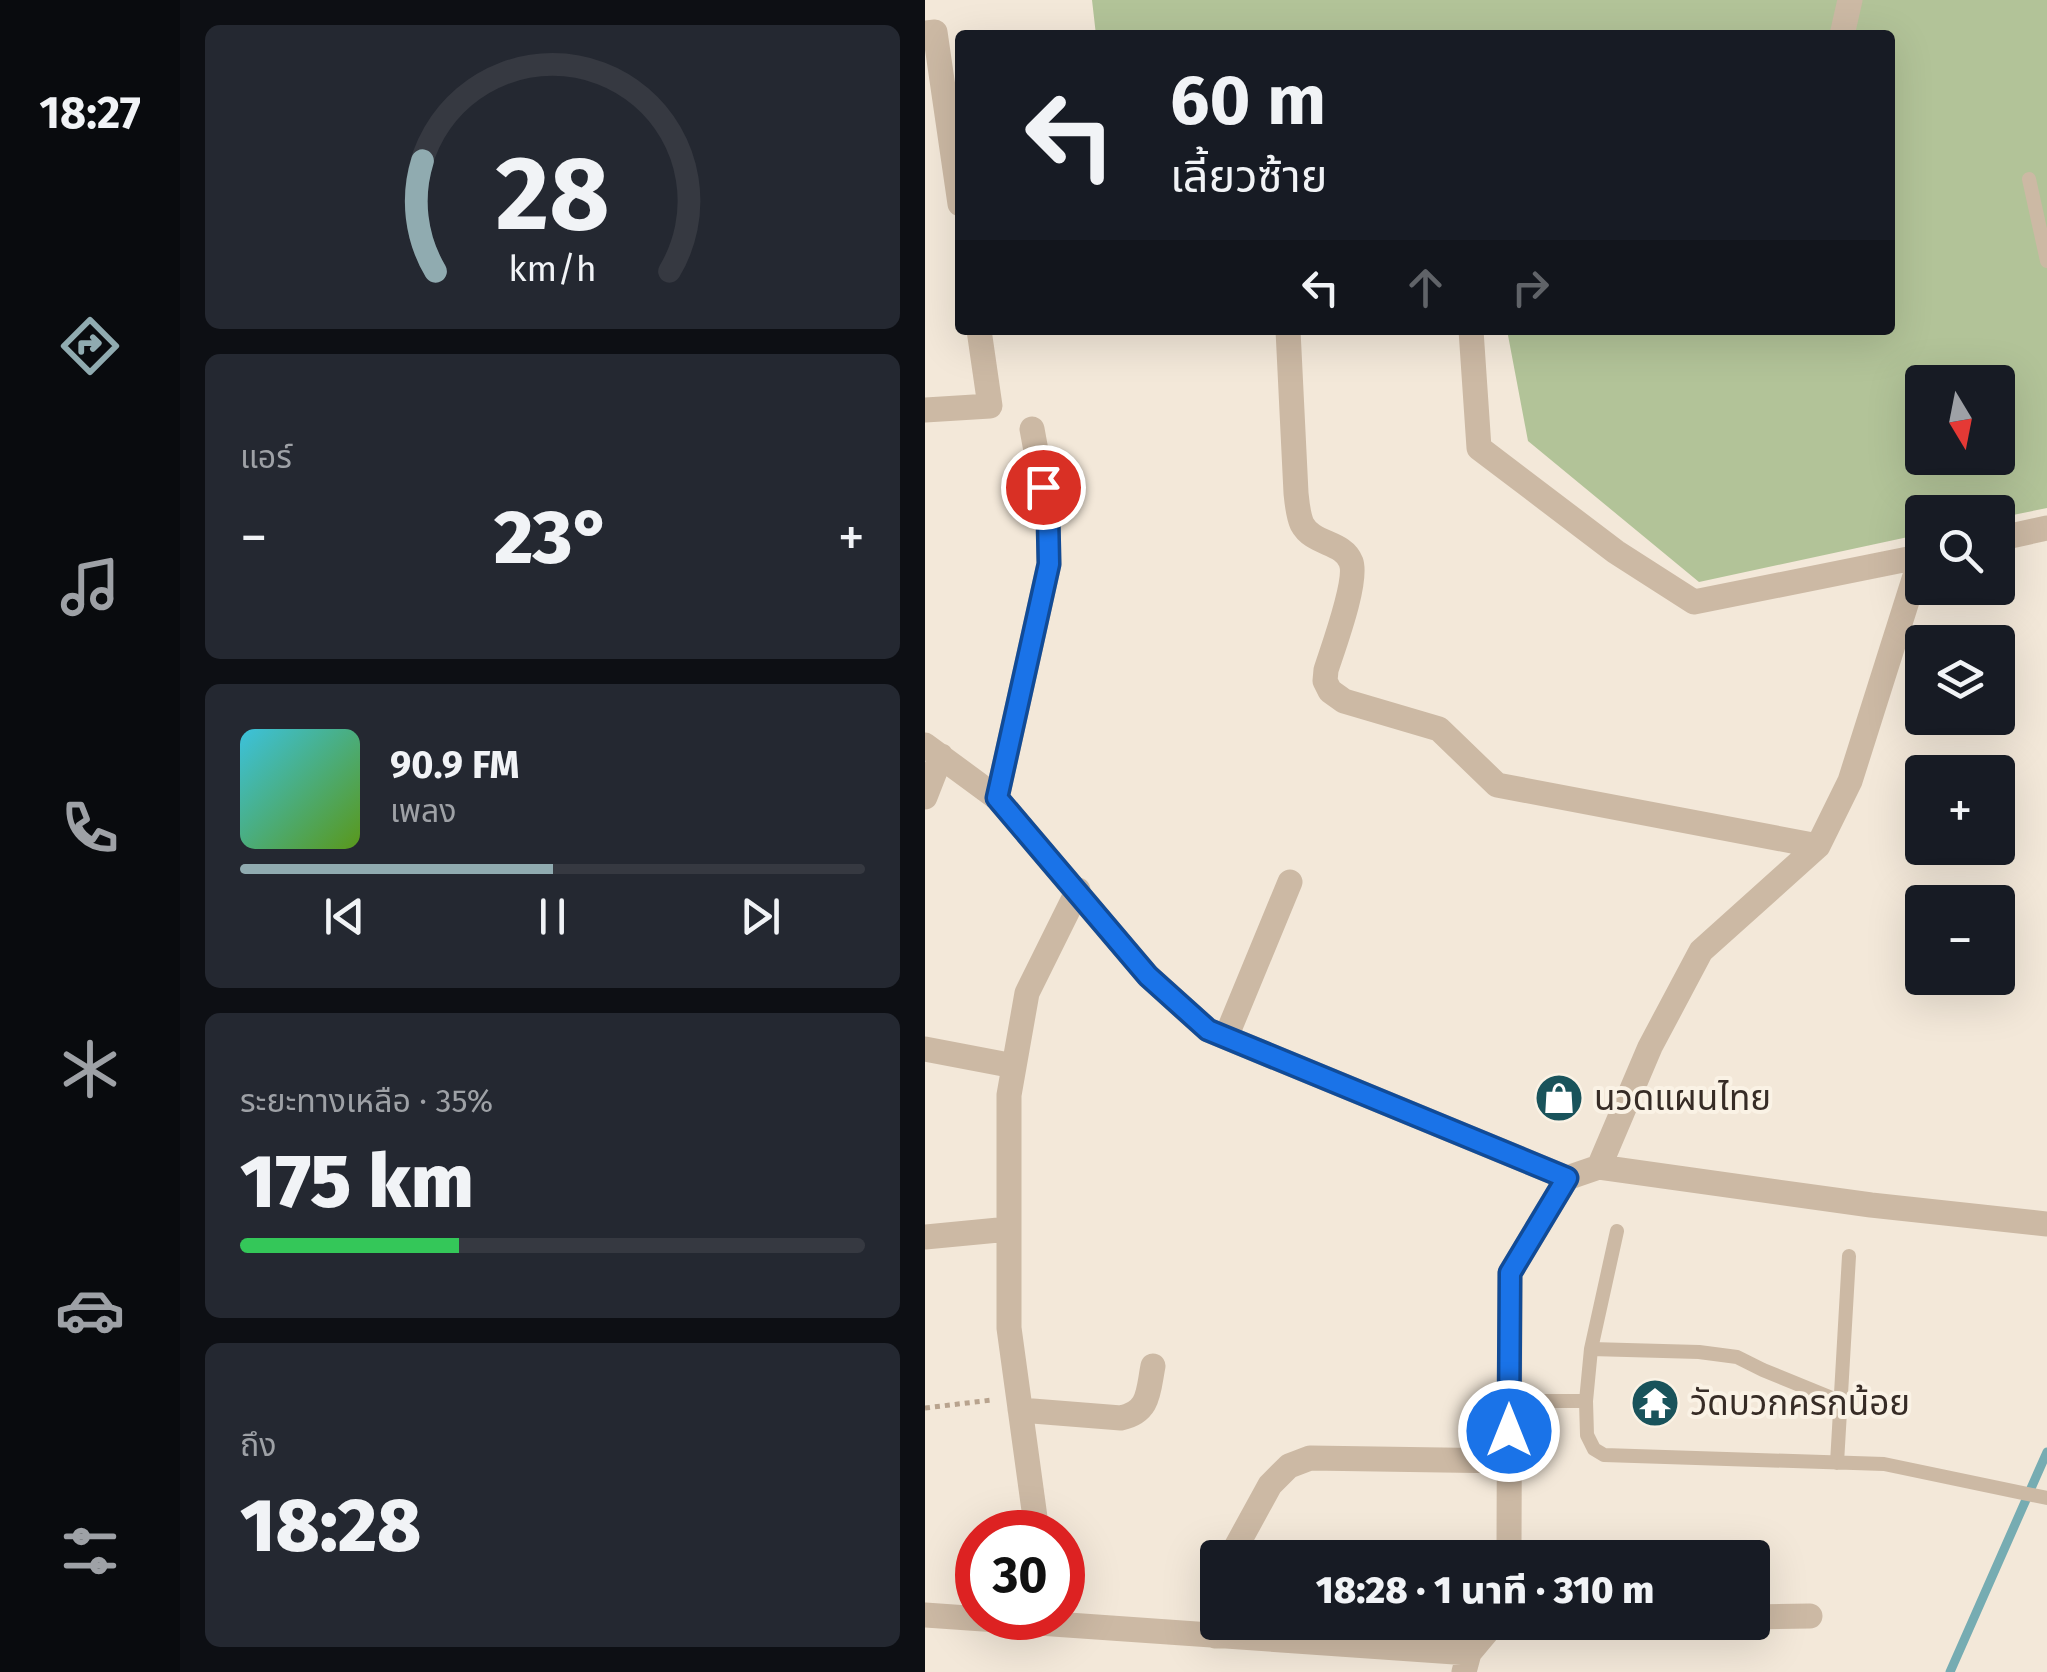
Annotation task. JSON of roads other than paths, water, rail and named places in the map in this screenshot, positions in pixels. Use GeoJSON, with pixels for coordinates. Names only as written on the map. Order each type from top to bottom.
{"type":"FeatureCollection","features":[{"type":"Feature","properties":{"kind":"street"},"geometry":{"type":"LineString","coordinates":[[1843,30],[1850,0]]}},
{"type":"Feature","properties":{"kind":"street"},"geometry":{"type":"LineString","coordinates":[[925,34],[935,32],[955,170]]}},
{"type":"Feature","properties":{"kind":"street"},"geometry":{"type":"LineString","coordinates":[[925,410],[990,406],[980,335]]}},
{"type":"Feature","properties":{"kind":"street"},"geometry":{"type":"LineString","coordinates":[[1288,335],[1295,493],[1300,519],[1309,535],[1344,551],[1353,568],[1326,670],[1329,691],[1344,701],[1439,729],[1497,785],[1819,846]]}},
{"type":"Feature","properties":{"kind":"street"},"geometry":{"type":"LineString","coordinates":[[1471,335],[1479,448],[1616,552],[1694,602],[1905,560]]}},
{"type":"Feature","properties":{"kind":"street"},"geometry":{"type":"LineString","coordinates":[[997,798],[1049,564],[1048,516],[1032,429]]}},
{"type":"Feature","properties":{"kind":"street"},"geometry":{"type":"LineString","coordinates":[[2015,535],[2047,528]]}},
{"type":"Feature","properties":{"kind":"street"},"geometry":{"type":"LineString","coordinates":[[1599,1167],[1650,1047],[1701,951],[1819,846],[1850,781],[1907,605]]}},
{"type":"Feature","properties":{"kind":"street"},"geometry":{"type":"LineString","coordinates":[[925,797],[933,751],[997,798],[1148,976],[1208,1030],[1567,1178]]}},
{"type":"Feature","properties":{"kind":"street"},"geometry":{"type":"LineString","coordinates":[[1226,1038],[1291,882]]}},
{"type":"Feature","properties":{"kind":"street"},"geometry":{"type":"LineString","coordinates":[[1034,1510],[1009,1328],[1009,1095],[1027,993],[1078,890]]}},
{"type":"Feature","properties":{"kind":"street"},"geometry":{"type":"LineString","coordinates":[[925,1049],[1014,1066]]}},
{"type":"Feature","properties":{"kind":"street"},"geometry":{"type":"LineString","coordinates":[[1509,1540],[1510,1273],[1567,1178],[1599,1167],[1871,1205],[2047,1224]]}},
{"type":"Feature","properties":{"kind":"street"},"geometry":{"type":"LineString","coordinates":[[925,1237],[1009,1229]]}},
{"type":"Feature","properties":{"kind":"street"},"geometry":{"type":"LineString","coordinates":[[1019,1404],[1121,1418],[1133,1416],[1145,1406],[1153,1366]]}},
{"type":"Feature","properties":{"kind":"street"},"geometry":{"type":"LineString","coordinates":[[1239,1540],[1270,1485],[1289,1466],[1310,1458],[1509,1462]]}},
{"type":"Feature","properties":{"kind":"street"},"geometry":{"type":"LineString","coordinates":[[925,1614],[955,1616]]}},
{"type":"Feature","properties":{"kind":"street"},"geometry":{"type":"LineString","coordinates":[[1770,1617],[1810,1616]]}},
{"type":"Feature","properties":{"kind":"street"},"geometry":{"type":"LineString","coordinates":[[1085,1624],[1200,1635]]}},
{"type":"Feature","properties":{"kind":"street"},"geometry":{"type":"LineString","coordinates":[[1254,1640],[1467,1662],[1482,1640]]}},
{"type":"Feature","properties":{"kind":"lane"},"geometry":{"type":"LineString","coordinates":[[2029,179],[2047,261]]}},
{"type":"Feature","properties":{"kind":"lane"},"geometry":{"type":"LineString","coordinates":[[1617,1231],[1591,1349],[1587,1401],[1587,1435],[1604,1455],[1884,1464],[2047,1498]]}},
{"type":"Feature","properties":{"kind":"lane"},"geometry":{"type":"LineString","coordinates":[[1837,1462],[1849,1256]]}},
{"type":"Feature","properties":{"kind":"lane"},"geometry":{"type":"LineString","coordinates":[[1591,1349],[1737,1357],[1839,1401]]}},
{"type":"Feature","properties":{"kind":"lane"},"geometry":{"type":"LineString","coordinates":[[1509,1401],[1587,1401]]}},
{"type":"Feature","properties":{"kind":"waterway"},"geometry":{"type":"LineString","coordinates":[[1950,1672],[2047,1452]]}},
{"type":"Feature","properties":{"kind":"place","name":"นวดแผนไทย"},"geometry":{"type":"Point","coordinates":[1559,1098]}},
{"type":"Feature","properties":{"kind":"place","name":"วัดบวกครกน้อย"},"geometry":{"type":"Point","coordinates":[1655,1403]}}]}
